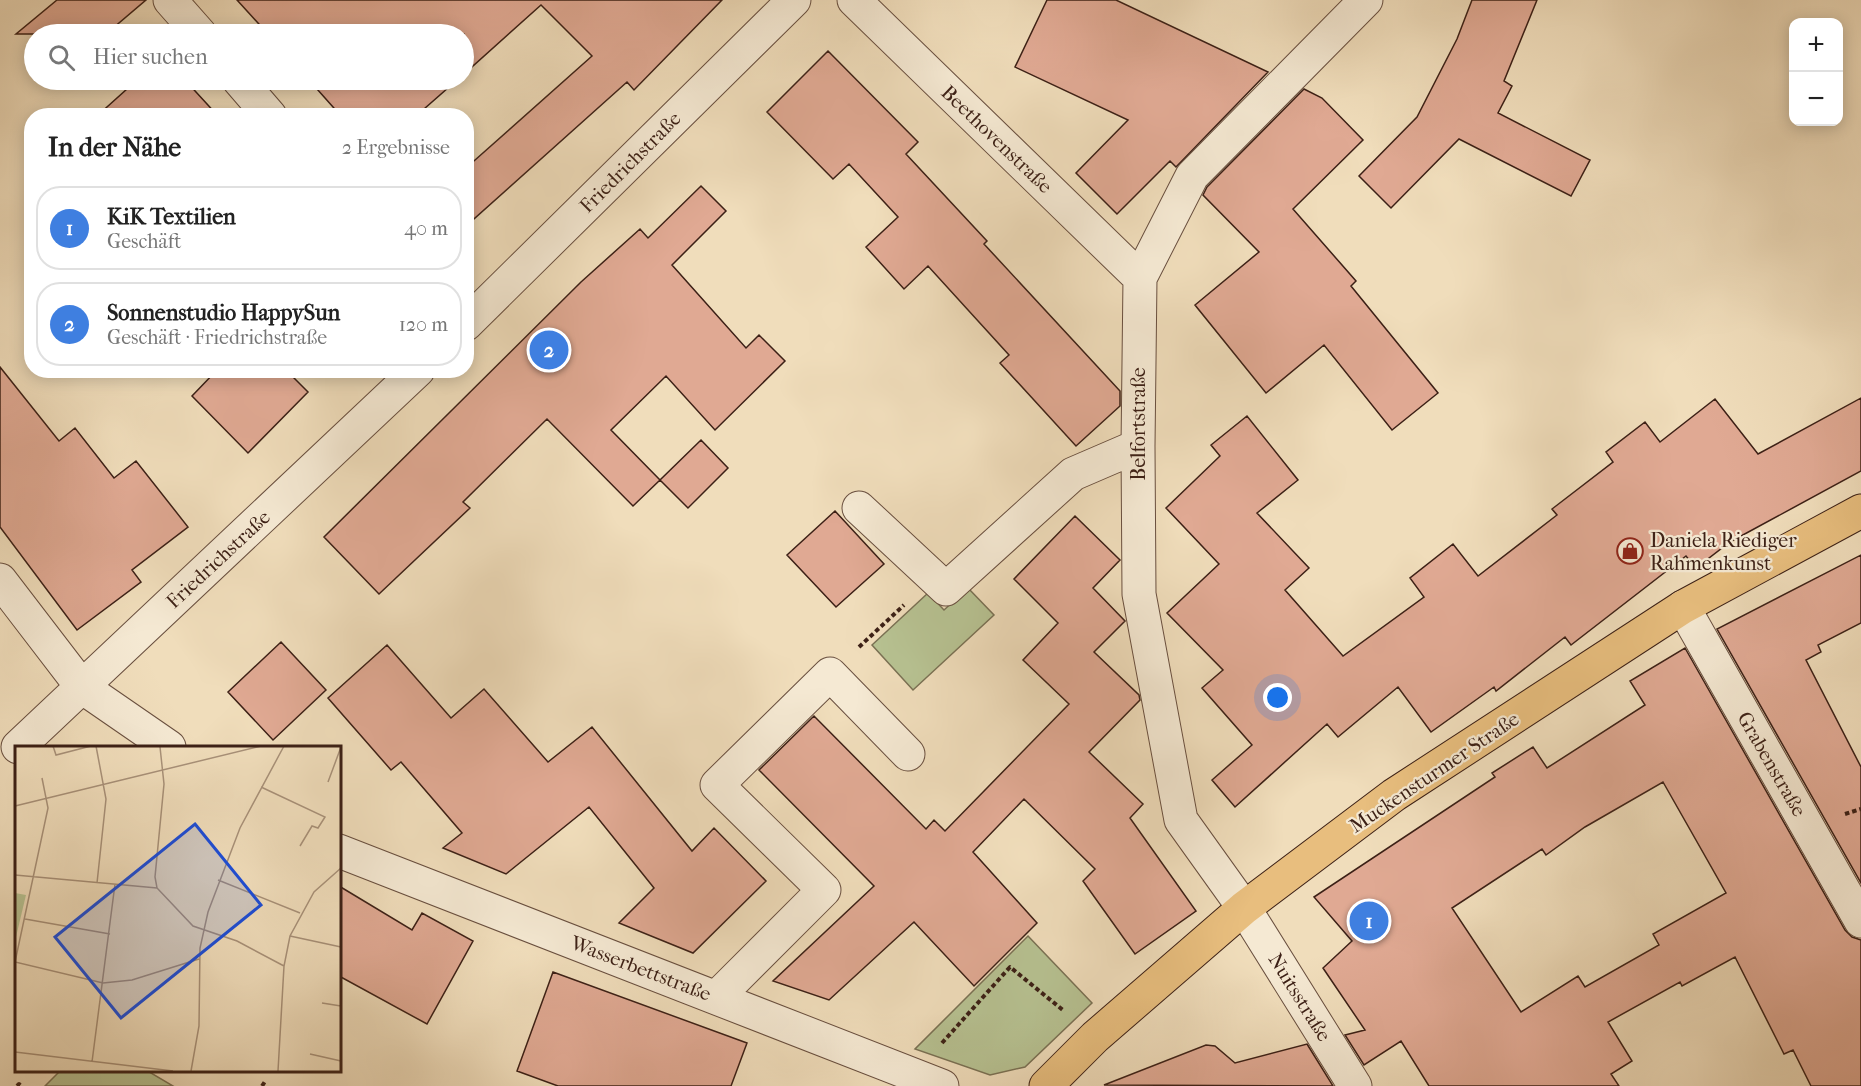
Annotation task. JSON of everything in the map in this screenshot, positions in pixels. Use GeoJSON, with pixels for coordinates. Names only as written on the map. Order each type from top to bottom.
{"type":"FeatureCollection","features":[{"type":"Feature","properties":{"kind":"main road","name":"Muckensturmer Straße"},"geometry":{"type":"LineString","coordinates":[[1046,1086],[1095,1036],[1244,908],[1394,795],[1683,607],[1861,511]]}},
{"type":"Feature","properties":{"kind":"street"},"geometry":{"type":"LineString","coordinates":[[170,0],[191,24]]}},
{"type":"Feature","properties":{"kind":"street","name":"Friedrichstraße"},"geometry":{"type":"LineString","coordinates":[[474,316],[794,0]]}},
{"type":"Feature","properties":{"kind":"street","name":"Beethovenstraße"},"geometry":{"type":"LineString","coordinates":[[854,0],[1140,278]]}},
{"type":"Feature","properties":{"kind":"street","name":"Belfortstraße"},"geometry":{"type":"LineString","coordinates":[[1244,908],[1181,820],[1139,594],[1140,278],[1192,176],[1365,0]]}},
{"type":"Feature","properties":{"kind":"street"},"geometry":{"type":"LineString","coordinates":[[248,90],[263,108]]}},
{"type":"Feature","properties":{"kind":"street","name":"Friedrichstraße"},"geometry":{"type":"LineString","coordinates":[[19,746],[410,378]]}},
{"type":"Feature","properties":{"kind":"street"},"geometry":{"type":"LineString","coordinates":[[859,508],[946,589],[1073,474],[1138,446]]}},
{"type":"Feature","properties":{"kind":"street"},"geometry":{"type":"LineString","coordinates":[[0,580],[82,687],[168,746]]}},
{"type":"Feature","properties":{"kind":"street","name":"Grabenstraße"},"geometry":{"type":"LineString","coordinates":[[1683,607],[1861,921]]}},
{"type":"Feature","properties":{"kind":"street"},"geometry":{"type":"LineString","coordinates":[[717,997],[824,890],[717,785],[830,674],[908,754]]}},
{"type":"Feature","properties":{"kind":"street","name":"Friedrichstraße"},"geometry":{"type":"LineString","coordinates":[[0,764],[15,750]]}},
{"type":"Feature","properties":{"kind":"street","name":"Wasserbettstraße"},"geometry":{"type":"LineString","coordinates":[[340,853],[927,1080]]}},
{"type":"Feature","properties":{"kind":"street","name":"Nuitsstraße"},"geometry":{"type":"LineString","coordinates":[[1244,908],[1355,1086]]}},
{"type":"Feature","properties":{"kind":"path"},"geometry":{"type":"LineString","coordinates":[[830,674],[934,578]]}},
{"type":"Feature","properties":{"kind":"path"},"geometry":{"type":"LineString","coordinates":[[927,1080],[1010,967],[1095,1036]]}},
{"type":"Feature","properties":{"kind":"path"},"geometry":{"type":"LineString","coordinates":[[262,1086],[266,1080]]}},
{"type":"Feature","properties":{"kind":"green space"},"geometry":{"type":"Polygon","coordinates":[[[968,588],[994,615],[913,690],[872,645],[928,593],[944,610],[968,588]]]}},
{"type":"Feature","properties":{"kind":"green space"},"geometry":{"type":"Polygon","coordinates":[[[1028,936],[1092,1003],[1025,1067],[990,1075],[915,1049],[1028,936]]]}},
{"type":"Feature","properties":{"kind":"green space"},"geometry":{"type":"Polygon","coordinates":[[[60,1071],[148,1071],[173,1086],[45,1086],[60,1071]]]}},
{"type":"Feature","properties":{"kind":"building"},"geometry":{"type":"Polygon","coordinates":[[[57,0],[146,0],[118,24],[28,24],[57,0]]]}},
{"type":"Feature","properties":{"kind":"building"},"geometry":{"type":"Polygon","coordinates":[[[237,0],[722,0],[634,90],[627,82],[474,219],[474,161],[592,56],[541,5],[474,65],[474,24],[259,24],[237,0]]]}},
{"type":"Feature","properties":{"kind":"building"},"geometry":{"type":"Polygon","coordinates":[[[1047,0],[1116,0],[1268,72],[1176,167],[1170,161],[1117,214],[1076,173],[1128,120],[1015,67],[1047,0]]]}},
{"type":"Feature","properties":{"kind":"building"},"geometry":{"type":"Polygon","coordinates":[[[1472,0],[1537,0],[1504,81],[1512,86],[1498,113],[1590,160],[1571,196],[1459,139],[1391,208],[1359,176],[1417,117],[1457,39],[1472,0]]]}},
{"type":"Feature","properties":{"kind":"building"},"geometry":{"type":"Polygon","coordinates":[[[24,27],[24,34],[16,34],[24,27]]]}},
{"type":"Feature","properties":{"kind":"building"},"geometry":{"type":"Polygon","coordinates":[[[828,51],[918,142],[906,154],[987,241],[984,244],[1120,391],[1120,406],[1076,446],[1000,363],[1009,355],[928,266],[904,289],[866,247],[898,217],[849,164],[833,179],[767,112],[828,51]]]}},
{"type":"Feature","properties":{"kind":"building"},"geometry":{"type":"Polygon","coordinates":[[[1304,89],[1322,98],[1363,140],[1293,209],[1356,281],[1351,286],[1438,393],[1392,430],[1324,345],[1266,393],[1195,305],[1259,252],[1203,195],[1207,187],[1304,89]]]}},
{"type":"Feature","properties":{"kind":"building"},"geometry":{"type":"Polygon","coordinates":[[[126,90],[194,90],[211,108],[106,108],[126,90]]]}},
{"type":"Feature","properties":{"kind":"building"},"geometry":{"type":"Polygon","coordinates":[[[318,90],[446,90],[425,108],[334,108],[318,90]]]}},
{"type":"Feature","properties":{"kind":"building"},"geometry":{"type":"Polygon","coordinates":[[[701,186],[726,211],[672,265],[746,348],[759,335],[785,361],[715,430],[666,376],[611,430],[660,480],[633,506],[547,419],[463,502],[470,508],[379,594],[324,537],[581,282],[640,229],[648,238],[701,186]]]}},
{"type":"Feature","properties":{"kind":"building"},"geometry":{"type":"Polygon","coordinates":[[[0,367],[59,441],[75,428],[114,478],[136,461],[188,527],[132,570],[141,582],[77,630],[0,527],[0,367]]]}},
{"type":"Feature","properties":{"kind":"building"},"geometry":{"type":"Polygon","coordinates":[[[209,378],[294,378],[308,392],[248,453],[192,396],[209,378]]]}},
{"type":"Feature","properties":{"kind":"building"},"geometry":{"type":"Polygon","coordinates":[[[1861,398],[1861,471],[1730,542],[1696,568],[1686,556],[1571,645],[1565,637],[1496,691],[1494,687],[1431,732],[1398,687],[1338,737],[1327,724],[1235,807],[1212,780],[1252,745],[1202,688],[1223,670],[1167,613],[1219,564],[1166,508],[1220,456],[1211,445],[1247,416],[1298,480],[1257,513],[1309,568],[1285,590],[1343,656],[1424,597],[1410,578],[1453,544],[1478,576],[1557,515],[1552,509],[1613,462],[1606,452],[1645,422],[1660,442],[1715,399],[1758,454],[1861,398]]]}},
{"type":"Feature","properties":{"kind":"building"},"geometry":{"type":"Polygon","coordinates":[[[701,440],[728,468],[688,508],[660,480],[701,440]]]}},
{"type":"Feature","properties":{"kind":"building"},"geometry":{"type":"Polygon","coordinates":[[[835,511],[884,564],[836,607],[787,555],[835,511]]]}},
{"type":"Feature","properties":{"kind":"building"},"geometry":{"type":"Polygon","coordinates":[[[1075,516],[1120,560],[1093,588],[1125,621],[1094,652],[1139,695],[1140,700],[1089,752],[1143,804],[1130,818],[1196,911],[1135,954],[1083,881],[1095,869],[1024,799],[973,852],[1037,923],[974,986],[914,922],[829,1000],[773,981],[874,886],[759,770],[814,716],[926,829],[934,820],[945,831],[1069,704],[1023,660],[1058,623],[1014,579],[1075,516]]]}},
{"type":"Feature","properties":{"kind":"building"},"geometry":{"type":"Polygon","coordinates":[[[1861,555],[1861,623],[1818,645],[1821,652],[1806,660],[1861,767],[1861,883],[1717,629],[1861,555]]]}},
{"type":"Feature","properties":{"kind":"building"},"geometry":{"type":"Polygon","coordinates":[[[281,642],[326,690],[273,740],[228,692],[281,642]]]}},
{"type":"Feature","properties":{"kind":"building"},"geometry":{"type":"Polygon","coordinates":[[[387,645],[451,718],[484,689],[548,762],[592,727],[692,851],[714,828],[766,881],[693,953],[619,923],[654,888],[589,807],[506,874],[443,848],[462,833],[401,762],[391,770],[328,698],[387,645]]]}},
{"type":"Feature","properties":{"kind":"building"},"geometry":{"type":"Polygon","coordinates":[[[1685,648],[1845,930],[1852,937],[1861,940],[1861,1086],[1811,1086],[1793,1050],[1784,1054],[1735,957],[1682,986],[1680,982],[1608,1022],[1632,1061],[1611,1074],[1619,1086],[1429,1086],[1401,1041],[1364,1065],[1345,1035],[1365,1030],[1323,968],[1352,941],[1314,897],[1495,777],[1492,773],[1533,747],[1547,768],[1645,705],[1630,681],[1685,648]],[[1663,782],[1585,827],[1546,855],[1542,849],[1452,908],[1521,1012],[1578,976],[1585,987],[1659,945],[1653,934],[1726,893],[1663,782]]]}},
{"type":"Feature","properties":{"kind":"building"},"geometry":{"type":"Polygon","coordinates":[[[340,887],[412,930],[422,913],[473,941],[427,1024],[340,977],[340,887]]]}},
{"type":"Feature","properties":{"kind":"building"},"geometry":{"type":"Polygon","coordinates":[[[553,972],[747,1043],[731,1086],[558,1086],[517,1071],[553,972]]]}},
{"type":"Feature","properties":{"kind":"building"},"geometry":{"type":"Polygon","coordinates":[[[1307,1044],[1333,1086],[1104,1085],[1206,1045],[1215,1046],[1235,1063],[1307,1044]]]}},
{"type":"Feature","properties":{"kind":"place","name":"Sonnenstudio HappySun"},"geometry":{"type":"Point","coordinates":[549,350]}},
{"type":"Feature","properties":{"kind":"place","name":"Daniela Riediger Rahmenkunst"},"geometry":{"type":"Point","coordinates":[1630,551]}},
{"type":"Feature","properties":{"kind":"place","name":"KiK Textilien"},"geometry":{"type":"Point","coordinates":[1369,921]}}]}
